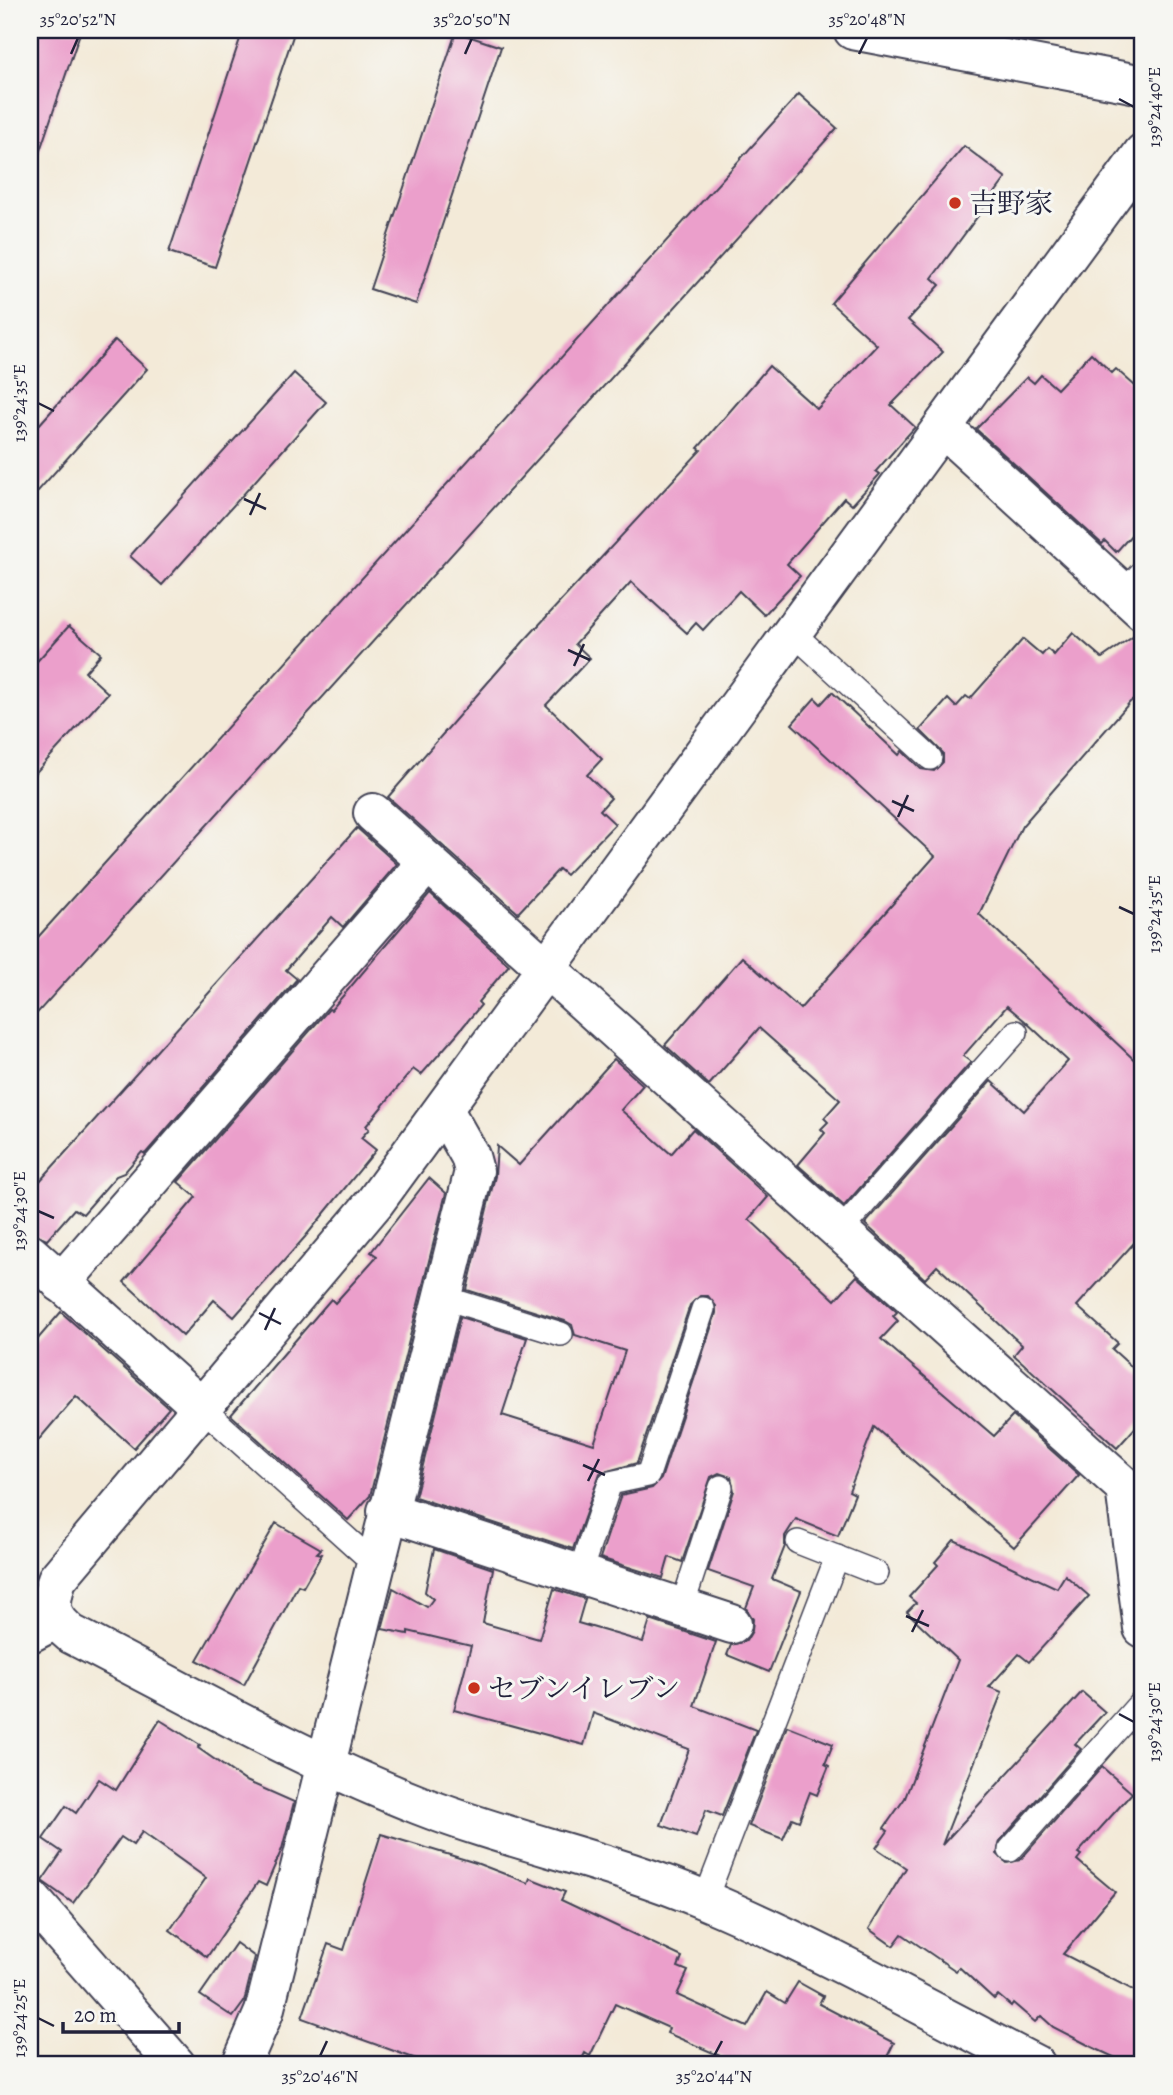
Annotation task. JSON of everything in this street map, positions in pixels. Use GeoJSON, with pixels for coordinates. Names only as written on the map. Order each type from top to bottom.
{"type":"FeatureCollection","features":[{"type":"Feature","properties":{"kind":"street"},"geometry":{"type":"LineString","coordinates":[[853,30],[1143,85]]}},
{"type":"Feature","properties":{"kind":"street"},"geometry":{"type":"LineString","coordinates":[[1035,2065],[799,1942],[705,1900],[617,1867],[422,1806],[327,1766],[71,1634],[42,1626],[57,1579],[375,1202],[794,634],[1143,153]]}},
{"type":"Feature","properties":{"kind":"street"},"geometry":{"type":"LineString","coordinates":[[944,429],[1137,592]]}},
{"type":"Feature","properties":{"kind":"street"},"geometry":{"type":"LineString","coordinates":[[373,813],[840,1231],[1134,1476],[1143,1628]]}},
{"type":"Feature","properties":{"kind":"street"},"geometry":{"type":"LineString","coordinates":[[61,1283],[428,862]]}},
{"type":"Feature","properties":{"kind":"street"},"geometry":{"type":"LineString","coordinates":[[241,2065],[264,2012],[474,1171],[470,1156],[444,1110]]}},
{"type":"Feature","properties":{"kind":"street"},"geometry":{"type":"LineString","coordinates":[[30,1254],[201,1407]]}},
{"type":"Feature","properties":{"kind":"street"},"geometry":{"type":"LineString","coordinates":[[387,1511],[580,1572],[732,1624]]}},
{"type":"Feature","properties":{"kind":"street"},"geometry":{"type":"LineString","coordinates":[[30,1898],[176,2065]]}},
{"type":"Feature","properties":{"kind":"lane"},"geometry":{"type":"LineString","coordinates":[[794,634],[930,758]]}},
{"type":"Feature","properties":{"kind":"lane"},"geometry":{"type":"LineString","coordinates":[[840,1231],[1016,1032]]}},
{"type":"Feature","properties":{"kind":"lane"},"geometry":{"type":"LineString","coordinates":[[442,1297],[561,1334]]}},
{"type":"Feature","properties":{"kind":"lane"},"geometry":{"type":"LineString","coordinates":[[580,1572],[610,1483],[648,1475],[704,1309]]}},
{"type":"Feature","properties":{"kind":"lane"},"geometry":{"type":"LineString","coordinates":[[201,1407],[374,1564]]}},
{"type":"Feature","properties":{"kind":"lane"},"geometry":{"type":"LineString","coordinates":[[682,1607],[721,1487]]}},
{"type":"Feature","properties":{"kind":"lane"},"geometry":{"type":"LineString","coordinates":[[798,1542],[877,1573]]}},
{"type":"Feature","properties":{"kind":"lane"},"geometry":{"type":"LineString","coordinates":[[705,1900],[837,1557]]}},
{"type":"Feature","properties":{"kind":"lane"},"geometry":{"type":"LineString","coordinates":[[1010,1850],[1143,1700]]}},
{"type":"Feature","properties":{"kind":"building"},"geometry":{"type":"Polygon","coordinates":[[[30,30],[81,30],[35,165],[30,165],[30,30]]]}},
{"type":"Feature","properties":{"kind":"building"},"geometry":{"type":"Polygon","coordinates":[[[243,30],[295,30],[215,267],[169,252],[243,30]]]}},
{"type":"Feature","properties":{"kind":"building"},"geometry":{"type":"Polygon","coordinates":[[[456,32],[501,47],[416,304],[370,289],[456,32]]]}},
{"type":"Feature","properties":{"kind":"building"},"geometry":{"type":"Polygon","coordinates":[[[799,94],[837,128],[30,1021],[30,946],[799,94]]]}},
{"type":"Feature","properties":{"kind":"building"},"geometry":{"type":"Polygon","coordinates":[[[964,146],[1006,178],[932,278],[940,285],[908,320],[943,352],[891,405],[915,427],[876,471],[880,474],[852,505],[844,498],[787,564],[800,576],[764,615],[739,591],[703,630],[696,623],[687,633],[631,582],[575,644],[590,658],[546,705],[602,759],[587,775],[611,798],[600,810],[615,824],[566,875],[559,869],[518,913],[388,797],[524,641],[701,450],[698,448],[769,366],[817,409],[877,345],[831,303],[964,146]]]}},
{"type":"Feature","properties":{"kind":"building"},"geometry":{"type":"Polygon","coordinates":[[[115,340],[147,369],[30,500],[30,435],[115,340]]]}},
{"type":"Feature","properties":{"kind":"building"},"geometry":{"type":"Polygon","coordinates":[[[1091,353],[1112,373],[1116,369],[1143,393],[1143,522],[1116,552],[1105,541],[1102,544],[976,429],[1027,377],[1034,383],[1041,375],[1057,389],[1091,353]]]}},
{"type":"Feature","properties":{"kind":"building"},"geometry":{"type":"Polygon","coordinates":[[[294,373],[326,402],[162,585],[130,556],[294,373]]]}},
{"type":"Feature","properties":{"kind":"building"},"geometry":{"type":"Polygon","coordinates":[[[69,626],[101,654],[85,672],[108,693],[30,779],[30,669],[69,626]]]}},
{"type":"Feature","properties":{"kind":"building"},"geometry":{"type":"Polygon","coordinates":[[[1143,632],[1143,694],[1130,702],[1022,826],[979,914],[1143,1068],[1143,1233],[1077,1306],[1118,1343],[1112,1349],[1143,1377],[1143,1419],[1117,1448],[1014,1355],[1022,1345],[937,1266],[925,1279],[865,1224],[991,1081],[1024,1111],[1068,1061],[1025,1021],[1007,1006],[963,1056],[971,1062],[844,1206],[798,1165],[825,1133],[821,1129],[828,1122],[824,1118],[840,1100],[759,1028],[709,1085],[665,1045],[742,957],[800,1009],[935,856],[792,724],[815,698],[821,704],[832,692],[899,755],[902,751],[921,769],[934,771],[943,762],[943,753],[920,730],[948,699],[956,707],[966,696],[970,699],[1023,639],[1042,655],[1047,649],[1054,655],[1073,633],[1102,658],[1143,632]]]}},
{"type":"Feature","properties":{"kind":"building"},"geometry":{"type":"Polygon","coordinates":[[[357,828],[397,864],[343,927],[332,917],[286,970],[297,979],[145,1154],[142,1152],[124,1173],[116,1176],[83,1214],[74,1209],[47,1240],[30,1233],[30,1192],[357,828]]]}},
{"type":"Feature","properties":{"kind":"building"},"geometry":{"type":"Polygon","coordinates":[[[430,893],[509,965],[478,1002],[481,1005],[421,1075],[413,1069],[366,1126],[369,1129],[361,1138],[376,1150],[305,1237],[234,1317],[214,1300],[183,1336],[124,1282],[196,1197],[178,1182],[329,1009],[331,1010],[430,893]]]}},
{"type":"Feature","properties":{"kind":"building"},"geometry":{"type":"Polygon","coordinates":[[[614,1059],[643,1085],[621,1110],[671,1154],[693,1129],[768,1197],[749,1219],[835,1300],[857,1276],[897,1312],[893,1316],[898,1321],[881,1339],[994,1436],[1013,1416],[1079,1475],[1014,1547],[874,1427],[849,1491],[855,1494],[838,1536],[796,1519],[785,1536],[785,1546],[772,1579],[801,1591],[769,1672],[727,1655],[731,1645],[746,1641],[752,1631],[753,1619],[746,1608],[754,1587],[708,1571],[734,1491],[731,1477],[719,1473],[711,1477],[682,1562],[669,1557],[663,1578],[600,1558],[621,1495],[652,1488],[661,1479],[716,1313],[716,1306],[708,1296],[700,1296],[690,1305],[637,1463],[600,1473],[573,1549],[415,1497],[460,1317],[527,1338],[502,1415],[594,1444],[625,1351],[575,1335],[572,1325],[565,1321],[467,1290],[495,1176],[497,1146],[519,1165],[614,1059]]]}},
{"type":"Feature","properties":{"kind":"building"},"geometry":{"type":"Polygon","coordinates":[[[429,1178],[446,1193],[370,1496],[348,1520],[231,1415],[331,1299],[335,1303],[377,1256],[371,1252],[429,1178]]]}},
{"type":"Feature","properties":{"kind":"building"},"geometry":{"type":"Polygon","coordinates":[[[61,1312],[169,1408],[134,1448],[76,1396],[30,1450],[30,1348],[61,1312]]]}},
{"type":"Feature","properties":{"kind":"building"},"geometry":{"type":"Polygon","coordinates":[[[276,1523],[321,1549],[317,1553],[322,1554],[303,1587],[298,1585],[244,1685],[197,1660],[276,1523]]]}},
{"type":"Feature","properties":{"kind":"building"},"geometry":{"type":"Polygon","coordinates":[[[954,1540],[1057,1588],[1065,1575],[1089,1596],[1029,1662],[1019,1654],[989,1687],[1002,1692],[942,1845],[1082,1692],[1105,1712],[1075,1744],[1081,1749],[1000,1841],[997,1854],[1007,1863],[1020,1860],[1102,1767],[1132,1793],[1078,1853],[1081,1855],[1077,1860],[1115,1892],[1063,1954],[1143,1995],[1143,2065],[1131,2065],[1092,2047],[1053,2027],[1041,2016],[1035,2022],[1013,2003],[1011,2006],[998,1995],[994,1999],[959,1967],[956,1971],[902,1934],[893,1946],[869,1929],[906,1868],[876,1848],[888,1831],[884,1828],[905,1798],[958,1660],[907,1612],[916,1603],[909,1597],[938,1565],[935,1562],[954,1540]]]}},
{"type":"Feature","properties":{"kind":"building"},"geometry":{"type":"Polygon","coordinates":[[[434,1549],[493,1569],[483,1623],[539,1639],[554,1589],[585,1599],[578,1623],[643,1642],[650,1620],[716,1642],[694,1706],[756,1730],[722,1816],[706,1810],[696,1837],[661,1825],[689,1749],[593,1713],[584,1745],[454,1710],[471,1646],[408,1631],[408,1634],[382,1629],[393,1588],[427,1607],[433,1599],[425,1592],[434,1549]]]}},
{"type":"Feature","properties":{"kind":"building"},"geometry":{"type":"Polygon","coordinates":[[[160,1720],[200,1745],[198,1748],[244,1780],[294,1802],[282,1849],[266,1886],[258,1882],[207,1957],[170,1930],[206,1878],[142,1832],[133,1845],[121,1837],[73,1903],[42,1881],[62,1852],[43,1839],[66,1806],[76,1813],[99,1779],[116,1790],[160,1720]]]}},
{"type":"Feature","properties":{"kind":"building"},"geometry":{"type":"Polygon","coordinates":[[[787,1726],[833,1744],[825,1764],[829,1766],[817,1795],[810,1792],[799,1821],[792,1818],[783,1839],[749,1826],[787,1726]]]}},
{"type":"Feature","properties":{"kind":"building"},"geometry":{"type":"Polygon","coordinates":[[[381,1834],[476,1863],[528,1883],[530,1878],[565,1892],[561,1900],[682,1957],[678,1967],[688,1971],[677,1995],[747,2027],[767,1992],[785,2003],[798,1982],[823,1996],[819,2004],[894,2043],[883,2065],[741,2065],[667,2033],[669,2028],[615,2004],[590,2056],[585,2053],[579,2065],[433,2065],[302,2018],[328,1944],[344,1950],[381,1834]]]}},
{"type":"Feature","properties":{"kind":"building"},"geometry":{"type":"Polygon","coordinates":[[[236,1943],[255,1957],[244,2002],[233,2017],[200,1995],[236,1943]]]}},
{"type":"Feature","properties":{"kind":"place","name":"吉野家"},"geometry":{"type":"Point","coordinates":[955,203]}},
{"type":"Feature","properties":{"kind":"place","name":"セブンイレブン"},"geometry":{"type":"Point","coordinates":[474,1688]}}]}
